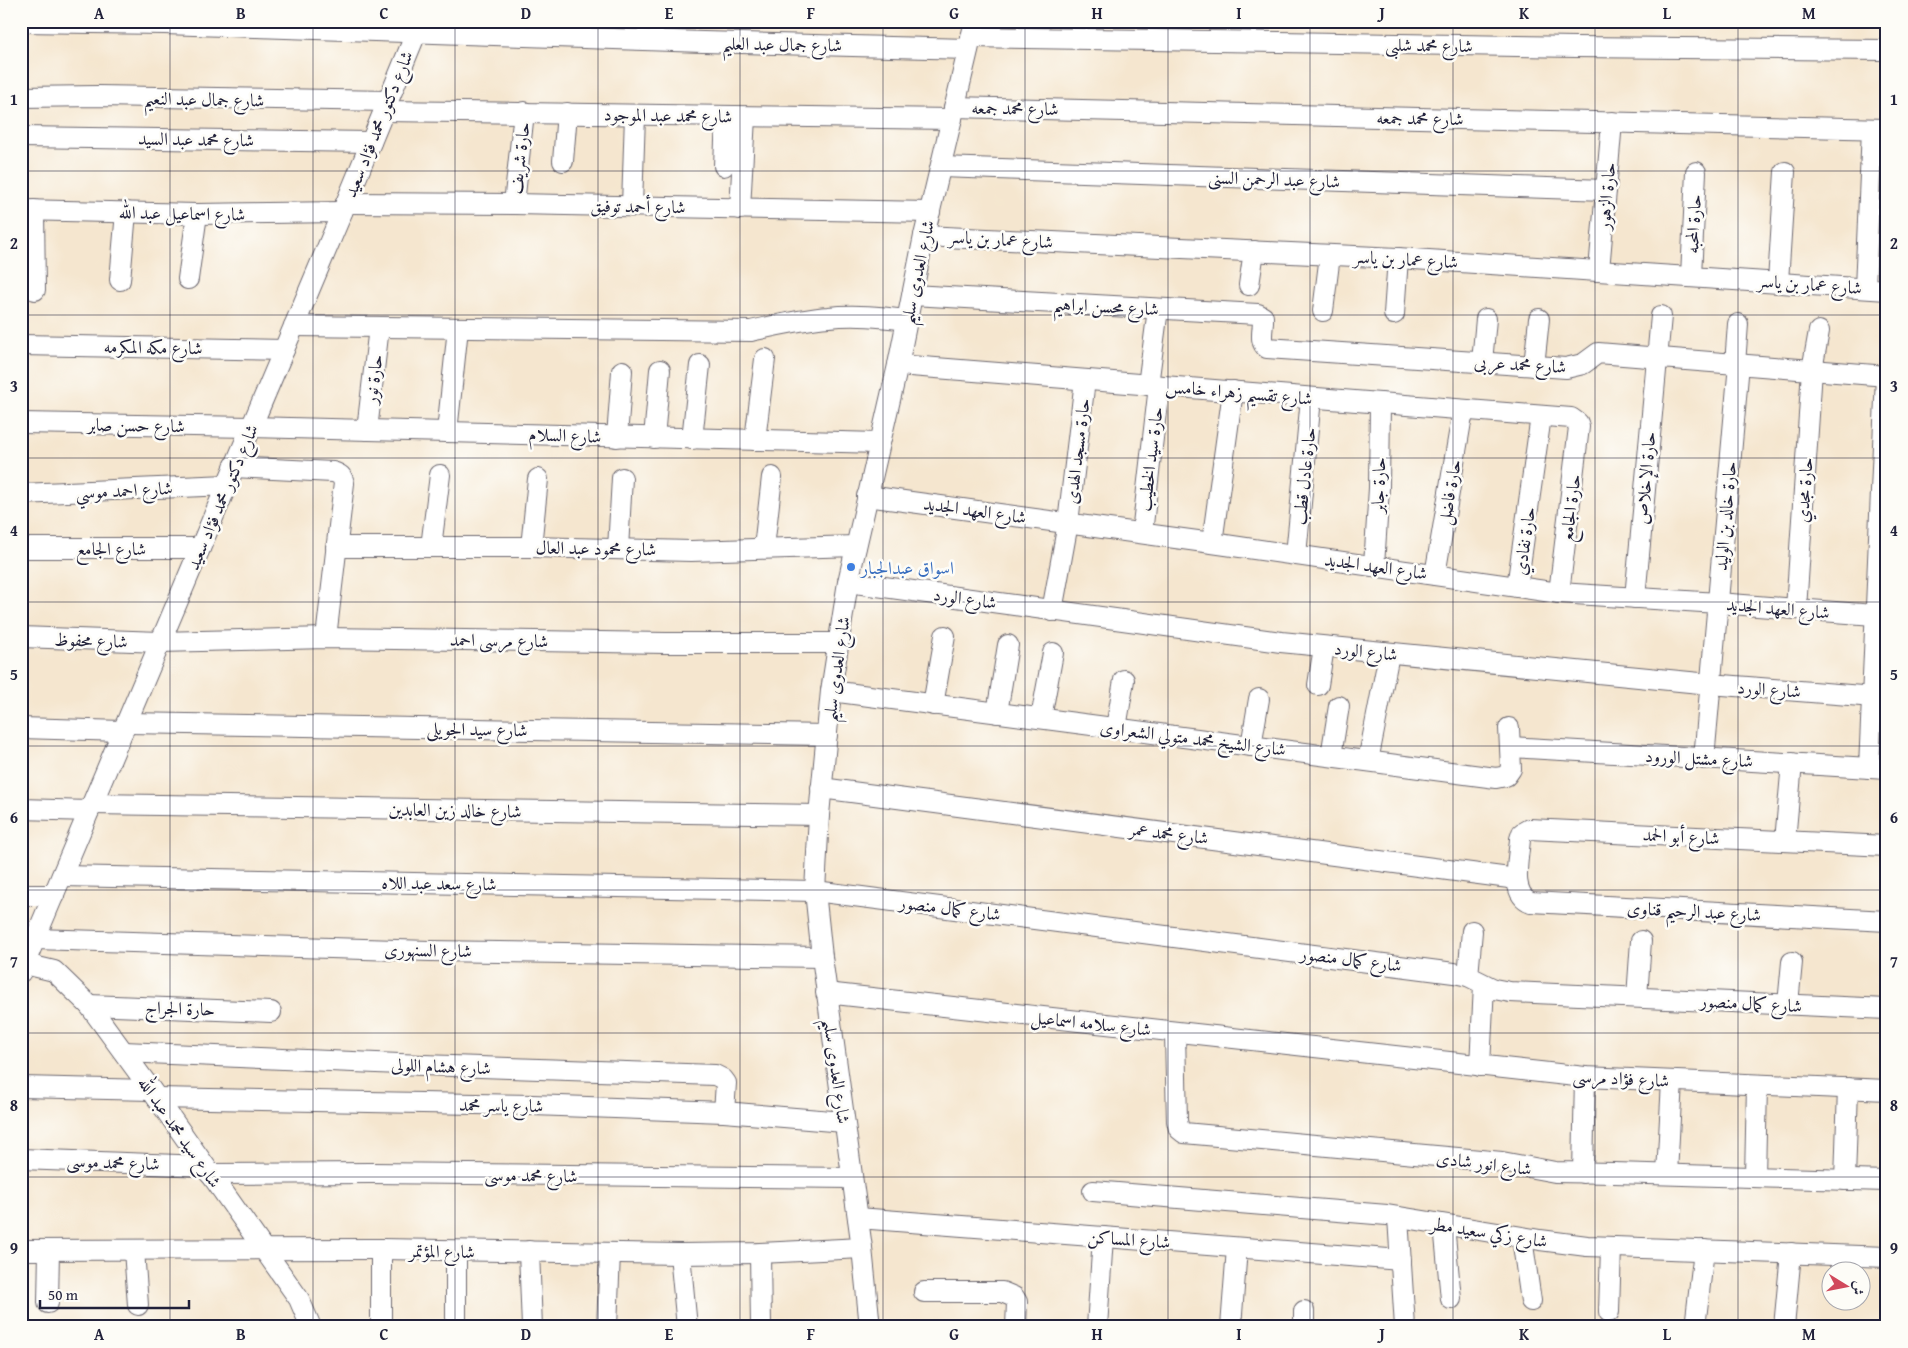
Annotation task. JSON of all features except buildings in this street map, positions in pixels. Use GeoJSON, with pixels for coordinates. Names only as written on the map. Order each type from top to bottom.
{"type":"FeatureCollection","features":[{"type":"Feature","properties":{"kind":"street","name":"شارع جمال عبد العليم"},"geometry":{"type":"LineString","coordinates":[[21,22],[418,26],[703,42],[971,36]]}},
{"type":"Feature","properties":{"kind":"street","name":"شارع دكتور محمد فؤاد سعيد"},"geometry":{"type":"LineString","coordinates":[[23,968],[344,207],[418,26]]}},
{"type":"Feature","properties":{"kind":"street","name":"شارع محمد شلبى"},"geometry":{"type":"LineString","coordinates":[[971,36],[1565,47],[1887,50]]}},
{"type":"Feature","properties":{"kind":"street","name":"شارع العدوى سليم"},"geometry":{"type":"LineString","coordinates":[[870,1327],[862,1248],[826,993],[815,891],[818,816],[831,691],[848,582],[898,365],[924,236],[971,36]]}},
{"type":"Feature","properties":{"kind":"street","name":"شارع جمال عبد النعيم"},"geometry":{"type":"LineString","coordinates":[[21,96],[98,96],[386,106]]}},
{"type":"Feature","properties":{"kind":"street","name":"شارع محمد عبد الموجود"},"geometry":{"type":"LineString","coordinates":[[386,106],[635,115],[736,116],[953,113]]}},
{"type":"Feature","properties":{"kind":"street","name":"حارة شريف"},"geometry":{"type":"LineString","coordinates":[[514,204],[524,112]]}},
{"type":"Feature","properties":{"kind":"street"},"geometry":{"type":"LineString","coordinates":[[562,161],[567,113]]}},
{"type":"Feature","properties":{"kind":"street","name":"شارع محمد جمعه"},"geometry":{"type":"LineString","coordinates":[[953,113],[1612,122],[1879,129]]}},
{"type":"Feature","properties":{"kind":"street"},"geometry":{"type":"LineString","coordinates":[[632,206],[635,115]]}},
{"type":"Feature","properties":{"kind":"street"},"geometry":{"type":"LineString","coordinates":[[724,166],[736,116]]}},
{"type":"Feature","properties":{"kind":"street"},"geometry":{"type":"LineString","coordinates":[[736,116],[740,208]]}},
{"type":"Feature","properties":{"kind":"street","name":"حارة الزهور"},"geometry":{"type":"LineString","coordinates":[[1599,270],[1612,122]]}},
{"type":"Feature","properties":{"kind":"street"},"geometry":{"type":"LineString","coordinates":[[1864,288],[1879,129]]}},
{"type":"Feature","properties":{"kind":"street","name":"شارع محمد عبد السيد"},"geometry":{"type":"LineString","coordinates":[[21,137],[371,142]]}},
{"type":"Feature","properties":{"kind":"street","name":"شارع عبد الرحمن السنى"},"geometry":{"type":"LineString","coordinates":[[941,167],[1606,190]]}},
{"type":"Feature","properties":{"kind":"street","name":"حارة المحبه"},"geometry":{"type":"LineString","coordinates":[[1691,276],[1696,172]]}},
{"type":"Feature","properties":{"kind":"street"},"geometry":{"type":"LineString","coordinates":[[1778,282],[1785,172]]}},
{"type":"Feature","properties":{"kind":"street","name":"شارع أحمد توفيق"},"geometry":{"type":"LineString","coordinates":[[344,207],[514,204],[930,212]]}},
{"type":"Feature","properties":{"kind":"street","name":"شارع اسماعيل عبد الله"},"geometry":{"type":"LineString","coordinates":[[28,210],[197,214],[344,207]]}},
{"type":"Feature","properties":{"kind":"street"},"geometry":{"type":"LineString","coordinates":[[28,210],[35,290]]}},
{"type":"Feature","properties":{"kind":"street"},"geometry":{"type":"LineString","coordinates":[[120,280],[126,212]]}},
{"type":"Feature","properties":{"kind":"street"},"geometry":{"type":"LineString","coordinates":[[188,279],[197,214]]}},
{"type":"Feature","properties":{"kind":"street","name":"شارع عمار بن ياسر"},"geometry":{"type":"LineString","coordinates":[[924,236],[1398,258],[1887,290]]}},
{"type":"Feature","properties":{"kind":"street"},"geometry":{"type":"LineString","coordinates":[[1249,285],[1254,251]]}},
{"type":"Feature","properties":{"kind":"street"},"geometry":{"type":"LineString","coordinates":[[1323,311],[1330,255]]}},
{"type":"Feature","properties":{"kind":"street"},"geometry":{"type":"LineString","coordinates":[[1394,314],[1398,258]]}},
{"type":"Feature","properties":{"kind":"street","name":"شارع محسن ابراهيم"},"geometry":{"type":"LineString","coordinates":[[912,296],[1260,315],[1264,320],[1262,344],[1265,347],[1270,347]]}},
{"type":"Feature","properties":{"kind":"street","name":"حارة سيد الخطيب"},"geometry":{"type":"LineString","coordinates":[[1142,533],[1158,309]]}},
{"type":"Feature","properties":{"kind":"street"},"geometry":{"type":"LineString","coordinates":[[294,326],[751,331],[790,321],[830,316],[870,316],[907,320]]}},
{"type":"Feature","properties":{"kind":"street","name":"حارة الإخلاص"},"geometry":{"type":"LineString","coordinates":[[1635,598],[1661,316]]}},
{"type":"Feature","properties":{"kind":"street"},"geometry":{"type":"LineString","coordinates":[[1482,362],[1486,319]]}},
{"type":"Feature","properties":{"kind":"street"},"geometry":{"type":"LineString","coordinates":[[1534,366],[1539,319]]}},
{"type":"Feature","properties":{"kind":"street","name":"حارة خالد بن الوليد"},"geometry":{"type":"LineString","coordinates":[[1704,759],[1737,364],[1738,324]]}},
{"type":"Feature","properties":{"kind":"street","name":"حارة نور"},"geometry":{"type":"LineString","coordinates":[[367,430],[379,327]]}},
{"type":"Feature","properties":{"kind":"street"},"geometry":{"type":"LineString","coordinates":[[447,432],[458,328]]}},
{"type":"Feature","properties":{"kind":"street"},"geometry":{"type":"LineString","coordinates":[[1812,370],[1819,331]]}},
{"type":"Feature","properties":{"kind":"street","name":"شارع مكه المكرمه"},"geometry":{"type":"LineString","coordinates":[[21,345],[284,350]]}},
{"type":"Feature","properties":{"kind":"street","name":"شارع محمد عربى"},"geometry":{"type":"LineString","coordinates":[[1270,347],[1566,368],[1576,367],[1598,353],[1886,376]]}},
{"type":"Feature","properties":{"kind":"street"},"geometry":{"type":"LineString","coordinates":[[755,440],[766,359]]}},
{"type":"Feature","properties":{"kind":"street"},"geometry":{"type":"LineString","coordinates":[[692,439],[700,365]]}},
{"type":"Feature","properties":{"kind":"street","name":"شارع تقسيم زهراء خامس"},"geometry":{"type":"LineString","coordinates":[[898,365],[1571,418],[1578,423]]}},
{"type":"Feature","properties":{"kind":"street"},"geometry":{"type":"LineString","coordinates":[[654,438],[660,370]]}},
{"type":"Feature","properties":{"kind":"street","name":"حارة مجدي"},"geometry":{"type":"LineString","coordinates":[[1796,609],[1812,370]]}},
{"type":"Feature","properties":{"kind":"street"},"geometry":{"type":"LineString","coordinates":[[617,437],[622,371]]}},
{"type":"Feature","properties":{"kind":"street"},"geometry":{"type":"LineString","coordinates":[[1878,769],[1886,376]]}},
{"type":"Feature","properties":{"kind":"street","name":"حارة مسجد الهدى"},"geometry":{"type":"LineString","coordinates":[[1052,610],[1068,523],[1086,380]]}},
{"type":"Feature","properties":{"kind":"street"},"geometry":{"type":"LineString","coordinates":[[1212,543],[1233,391]]}},
{"type":"Feature","properties":{"kind":"street","name":"حارة عادل قطب"},"geometry":{"type":"LineString","coordinates":[[1296,555],[1311,398]]}},
{"type":"Feature","properties":{"kind":"street","name":"حارة جابر"},"geometry":{"type":"LineString","coordinates":[[1374,566],[1380,403]]}},
{"type":"Feature","properties":{"kind":"street","name":"حارة فاضل"},"geometry":{"type":"LineString","coordinates":[[1435,575],[1463,410]]}},
{"type":"Feature","properties":{"kind":"street","name":"حارة نفادي"},"geometry":{"type":"LineString","coordinates":[[1517,587],[1541,416]]}},
{"type":"Feature","properties":{"kind":"street","name":"شارع حسن صابر"},"geometry":{"type":"LineString","coordinates":[[21,423],[251,427]]}},
{"type":"Feature","properties":{"kind":"street","name":"حارة الجامع"},"geometry":{"type":"LineString","coordinates":[[1560,593],[1579,430],[1578,423]]}},
{"type":"Feature","properties":{"kind":"street","name":"شارع السلام"},"geometry":{"type":"LineString","coordinates":[[251,427],[879,443]]}},
{"type":"Feature","properties":{"kind":"street","name":"شارع احمد موسي"},"geometry":{"type":"LineString","coordinates":[[21,494],[231,476],[338,473],[344,483],[336,547]]}},
{"type":"Feature","properties":{"kind":"street"},"geometry":{"type":"LineString","coordinates":[[431,547],[440,475]]}},
{"type":"Feature","properties":{"kind":"street"},"geometry":{"type":"LineString","coordinates":[[764,548],[772,477]]}},
{"type":"Feature","properties":{"kind":"street"},"geometry":{"type":"LineString","coordinates":[[618,549],[622,478]]}},
{"type":"Feature","properties":{"kind":"street"},"geometry":{"type":"LineString","coordinates":[[531,546],[538,479]]}},
{"type":"Feature","properties":{"kind":"street","name":"شارع العهد الجديد"},"geometry":{"type":"LineString","coordinates":[[867,496],[1560,593],[1881,616]]}},
{"type":"Feature","properties":{"kind":"street","name":"شارع محمود عبد العال"},"geometry":{"type":"LineString","coordinates":[[336,547],[531,546],[691,551],[856,546]]}},
{"type":"Feature","properties":{"kind":"street"},"geometry":{"type":"LineString","coordinates":[[326,638],[336,547]]}},
{"type":"Feature","properties":{"kind":"street","name":"شارع الجامع"},"geometry":{"type":"LineString","coordinates":[[21,548],[200,548]]}},
{"type":"Feature","properties":{"kind":"street","name":"شارع الورد"},"geometry":{"type":"LineString","coordinates":[[848,582],[1324,647],[1710,684],[1879,697]]}},
{"type":"Feature","properties":{"kind":"street"},"geometry":{"type":"LineString","coordinates":[[933,705],[945,636]]}},
{"type":"Feature","properties":{"kind":"street","name":"شارع محفوظ"},"geometry":{"type":"LineString","coordinates":[[21,637],[160,642]]}},
{"type":"Feature","properties":{"kind":"street","name":"شارع مرسى احمد"},"geometry":{"type":"LineString","coordinates":[[160,642],[326,638],[666,643],[838,643]]}},
{"type":"Feature","properties":{"kind":"street"},"geometry":{"type":"LineString","coordinates":[[997,713],[1008,645]]}},
{"type":"Feature","properties":{"kind":"street"},"geometry":{"type":"LineString","coordinates":[[1318,685],[1324,647]]}},
{"type":"Feature","properties":{"kind":"street"},"geometry":{"type":"LineString","coordinates":[[1041,718],[1053,653]]}},
{"type":"Feature","properties":{"kind":"street"},"geometry":{"type":"LineString","coordinates":[[1368,761],[1388,654]]}},
{"type":"Feature","properties":{"kind":"street"},"geometry":{"type":"LineString","coordinates":[[1116,728],[1124,680]]}},
{"type":"Feature","properties":{"kind":"street","name":"شارع الشيخ محمد متولي الشعراوى"},"geometry":{"type":"LineString","coordinates":[[831,691],[1502,778],[1511,769],[1510,738]]}},
{"type":"Feature","properties":{"kind":"street"},"geometry":{"type":"LineString","coordinates":[[1251,746],[1259,698]]}},
{"type":"Feature","properties":{"kind":"street"},"geometry":{"type":"LineString","coordinates":[[1331,756],[1339,706]]}},
{"type":"Feature","properties":{"kind":"street","name":"شارع سيد الجويلى"},"geometry":{"type":"LineString","coordinates":[[21,728],[125,727],[827,735]]}},
{"type":"Feature","properties":{"kind":"street","name":"شارع مشتل الورود"},"geometry":{"type":"LineString","coordinates":[[1510,738],[1704,759],[1878,769]]}},
{"type":"Feature","properties":{"kind":"street"},"geometry":{"type":"LineString","coordinates":[[1786,841],[1792,764]]}},
{"type":"Feature","properties":{"kind":"street","name":"شارع محمد عمر"},"geometry":{"type":"LineString","coordinates":[[821,788],[1518,879]]}},
{"type":"Feature","properties":{"kind":"street","name":"شارع خالد زين العابدين"},"geometry":{"type":"LineString","coordinates":[[21,809],[91,807],[818,816]]}},
{"type":"Feature","properties":{"kind":"street","name":"شارع أبو الحمد"},"geometry":{"type":"LineString","coordinates":[[1518,879],[1520,839],[1522,834],[1529,829],[1887,846]]}},
{"type":"Feature","properties":{"kind":"street","name":"شارع سعد عبد اللاه"},"geometry":{"type":"LineString","coordinates":[[62,876],[815,891]]}},
{"type":"Feature","properties":{"kind":"street","name":"شارع عبد الرحيم قناوى"},"geometry":{"type":"LineString","coordinates":[[1518,879],[1520,894],[1531,902],[1887,921]]}},
{"type":"Feature","properties":{"kind":"street","name":"شارع كمال منصور"},"geometry":{"type":"LineString","coordinates":[[815,891],[1476,980],[1494,989],[1510,992],[1887,1009]]}},
{"type":"Feature","properties":{"kind":"street"},"geometry":{"type":"LineString","coordinates":[[21,895],[54,895]]}},
{"type":"Feature","properties":{"kind":"street"},"geometry":{"type":"LineString","coordinates":[[1472,931],[1480,1066]]}},
{"type":"Feature","properties":{"kind":"street","name":"شارع السنهورى"},"geometry":{"type":"LineString","coordinates":[[35,940],[439,951],[822,957]]}},
{"type":"Feature","properties":{"kind":"street"},"geometry":{"type":"LineString","coordinates":[[1638,997],[1641,941]]}},
{"type":"Feature","properties":{"kind":"street"},"geometry":{"type":"LineString","coordinates":[[1788,1004],[1792,962]]}},
{"type":"Feature","properties":{"kind":"street","name":"شارع سيد محمد عبد الله"},"geometry":{"type":"LineString","coordinates":[[23,968],[54,970],[89,1005],[299,1299],[311,1327]]}},
{"type":"Feature","properties":{"kind":"street","name":"شارع سلامه اسماعيل"},"geometry":{"type":"LineString","coordinates":[[826,993],[1356,1052]]}},
{"type":"Feature","properties":{"kind":"street","name":"حارة الجراج"},"geometry":{"type":"LineString","coordinates":[[89,1005],[270,1012]]}},
{"type":"Feature","properties":{"kind":"street","name":"شارع انور شادى"},"geometry":{"type":"LineString","coordinates":[[1175,1033],[1177,1121],[1179,1129],[1184,1133],[1502,1162],[1555,1172],[1887,1182]]}},
{"type":"Feature","properties":{"kind":"street","name":"شارع هشام اللولى"},"geometry":{"type":"LineString","coordinates":[[124,1052],[715,1075],[726,1083],[724,1112]]}},
{"type":"Feature","properties":{"kind":"street","name":"شارع فؤاد مرسى"},"geometry":{"type":"LineString","coordinates":[[1356,1052],[1585,1077],[1887,1090]]}},
{"type":"Feature","properties":{"kind":"street"},"geometry":{"type":"LineString","coordinates":[[1583,1173],[1585,1077]]}},
{"type":"Feature","properties":{"kind":"street"},"geometry":{"type":"LineString","coordinates":[[1668,1174],[1672,1081]]}},
{"type":"Feature","properties":{"kind":"street"},"geometry":{"type":"LineString","coordinates":[[1755,1177],[1757,1085]]}},
{"type":"Feature","properties":{"kind":"street","name":"شارع ياسر محمد"},"geometry":{"type":"LineString","coordinates":[[21,1087],[154,1094],[724,1112],[844,1122]]}},
{"type":"Feature","properties":{"kind":"street"},"geometry":{"type":"LineString","coordinates":[[1845,1180],[1848,1088]]}},
{"type":"Feature","properties":{"kind":"street","name":"شارع محمد موسى"},"geometry":{"type":"LineString","coordinates":[[21,1159],[207,1170],[852,1178]]}},
{"type":"Feature","properties":{"kind":"street","name":"شارع زكي سعيد مطر"},"geometry":{"type":"LineString","coordinates":[[1093,1191],[1398,1217],[1522,1238],[1587,1246],[1887,1257]]}},
{"type":"Feature","properties":{"kind":"street"},"geometry":{"type":"LineString","coordinates":[[1398,1217],[1405,1327]]}},
{"type":"Feature","properties":{"kind":"street","name":"شارع المساكن"},"geometry":{"type":"LineString","coordinates":[[858,1218],[1401,1260]]}},
{"type":"Feature","properties":{"kind":"street"},"geometry":{"type":"LineString","coordinates":[[1444,1225],[1451,1299]]}},
{"type":"Feature","properties":{"kind":"street"},"geometry":{"type":"LineString","coordinates":[[1097,1327],[1103,1237]]}},
{"type":"Feature","properties":{"kind":"street"},"geometry":{"type":"LineString","coordinates":[[1522,1238],[1531,1301]]}},
{"type":"Feature","properties":{"kind":"street"},"geometry":{"type":"LineString","coordinates":[[1609,1312],[1611,1247]]}},
{"type":"Feature","properties":{"kind":"street","name":"شارع المؤتمر"},"geometry":{"type":"LineString","coordinates":[[21,1250],[381,1249],[680,1254],[862,1248]]}},
{"type":"Feature","properties":{"kind":"street"},"geometry":{"type":"LineString","coordinates":[[1231,1327],[1237,1248]]}},
{"type":"Feature","properties":{"kind":"street"},"geometry":{"type":"LineString","coordinates":[[381,1249],[381,1327]]}},
{"type":"Feature","properties":{"kind":"street"},"geometry":{"type":"LineString","coordinates":[[48,1303],[49,1250]]}},
{"type":"Feature","properties":{"kind":"street"},"geometry":{"type":"LineString","coordinates":[[134,1250],[138,1305]]}},
{"type":"Feature","properties":{"kind":"street"},"geometry":{"type":"LineString","coordinates":[[1696,1327],[1704,1250]]}},
{"type":"Feature","properties":{"kind":"street"},"geometry":{"type":"LineString","coordinates":[[456,1251],[456,1327]]}},
{"type":"Feature","properties":{"kind":"street"},"geometry":{"type":"LineString","coordinates":[[529,1251],[532,1327]]}},
{"type":"Feature","properties":{"kind":"street"},"geometry":{"type":"LineString","coordinates":[[760,1252],[761,1327]]}},
{"type":"Feature","properties":{"kind":"street"},"geometry":{"type":"LineString","coordinates":[[608,1327],[610,1253]]}},
{"type":"Feature","properties":{"kind":"street"},"geometry":{"type":"LineString","coordinates":[[1784,1327],[1791,1253]]}},
{"type":"Feature","properties":{"kind":"street"},"geometry":{"type":"LineString","coordinates":[[680,1254],[687,1327]]}},
{"type":"Feature","properties":{"kind":"street"},"geometry":{"type":"LineString","coordinates":[[924,1292],[1002,1292],[1010,1294],[1017,1302],[1016,1327]]}},
{"type":"Feature","properties":{"kind":"place","name":"اسواق عبدالجبار"},"geometry":{"type":"Point","coordinates":[851,567]}}]}
